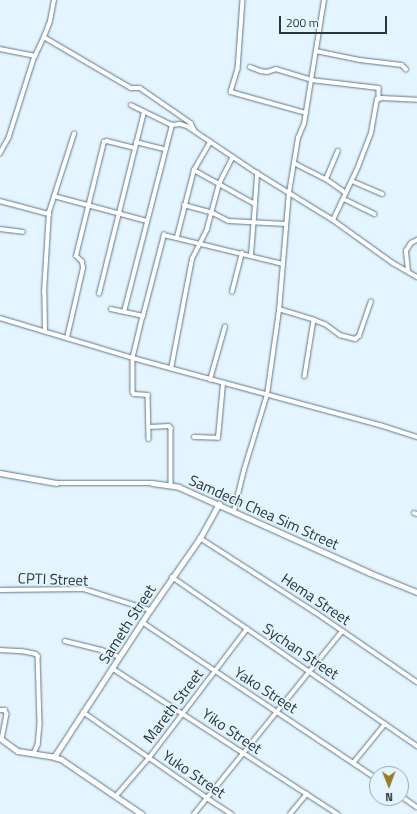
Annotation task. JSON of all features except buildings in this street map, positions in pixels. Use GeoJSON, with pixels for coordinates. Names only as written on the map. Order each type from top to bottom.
{"type":"FeatureCollection","features":[{"type":"Feature","properties":{"kind":"street"},"geometry":{"type":"LineString","coordinates":[[0,154],[9,138],[35,56],[50,21],[54,0]]}},
{"type":"Feature","properties":{"kind":"street"},"geometry":{"type":"LineString","coordinates":[[243,0],[238,69],[231,92],[306,113]]}},
{"type":"Feature","properties":{"kind":"street"},"geometry":{"type":"LineString","coordinates":[[234,511],[244,470],[268,395],[279,309],[285,224],[298,138],[306,113],[324,0]]}},
{"type":"Feature","properties":{"kind":"street"},"geometry":{"type":"LineString","coordinates":[[44,37],[131,88],[140,88],[192,123],[196,132]]}},
{"type":"Feature","properties":{"kind":"street"},"geometry":{"type":"LineString","coordinates":[[0,49],[35,56]]}},
{"type":"Feature","properties":{"kind":"street"},"geometry":{"type":"LineString","coordinates":[[316,51],[360,60],[402,65],[406,70]]}},
{"type":"Feature","properties":{"kind":"street"},"geometry":{"type":"LineString","coordinates":[[250,67],[267,72],[276,69],[311,80],[379,88],[379,98],[371,133],[352,181],[333,220]]}},
{"type":"Feature","properties":{"kind":"street"},"geometry":{"type":"LineString","coordinates":[[379,98],[417,100]]}},
{"type":"Feature","properties":{"kind":"street"},"geometry":{"type":"LineString","coordinates":[[132,105],[172,125],[184,125],[196,132],[256,173],[333,220],[375,251],[417,277]]}},
{"type":"Feature","properties":{"kind":"street"},"geometry":{"type":"LineString","coordinates":[[99,294],[144,112]]}},
{"type":"Feature","properties":{"kind":"street"},"geometry":{"type":"LineString","coordinates":[[124,312],[172,125]]}},
{"type":"Feature","properties":{"kind":"street"},"geometry":{"type":"LineString","coordinates":[[45,332],[44,293],[49,214],[74,134]]}},
{"type":"Feature","properties":{"kind":"street"},"geometry":{"type":"LineString","coordinates":[[67,338],[83,268],[82,262],[76,256],[104,142],[107,141],[135,148]]}},
{"type":"Feature","properties":{"kind":"street"},"geometry":{"type":"LineString","coordinates":[[136,142],[165,149]]}},
{"type":"Feature","properties":{"kind":"street"},"geometry":{"type":"LineString","coordinates":[[177,237],[194,170],[210,142]]}},
{"type":"Feature","properties":{"kind":"street"},"geometry":{"type":"LineString","coordinates":[[326,179],[338,151]]}},
{"type":"Feature","properties":{"kind":"street"},"geometry":{"type":"LineString","coordinates":[[171,369],[192,259],[207,229],[219,184],[233,157]]}},
{"type":"Feature","properties":{"kind":"street"},"geometry":{"type":"LineString","coordinates":[[294,163],[326,179],[346,193]]}},
{"type":"Feature","properties":{"kind":"street"},"geometry":{"type":"LineString","coordinates":[[194,170],[255,204]]}},
{"type":"Feature","properties":{"kind":"street"},"geometry":{"type":"LineString","coordinates":[[251,255],[256,173]]}},
{"type":"Feature","properties":{"kind":"street"},"geometry":{"type":"LineString","coordinates":[[352,181],[382,194]]}},
{"type":"Feature","properties":{"kind":"street"},"geometry":{"type":"LineString","coordinates":[[54,196],[147,221]]}},
{"type":"Feature","properties":{"kind":"street"},"geometry":{"type":"LineString","coordinates":[[344,198],[375,214]]}},
{"type":"Feature","properties":{"kind":"street"},"geometry":{"type":"LineString","coordinates":[[0,201],[49,214]]}},
{"type":"Feature","properties":{"kind":"street"},"geometry":{"type":"LineString","coordinates":[[184,205],[212,212],[229,221],[285,224]]}},
{"type":"Feature","properties":{"kind":"street"},"geometry":{"type":"LineString","coordinates":[[0,229],[23,232]]}},
{"type":"Feature","properties":{"kind":"street"},"geometry":{"type":"LineString","coordinates":[[149,439],[150,427],[148,395],[134,394],[133,392],[133,358],[142,316],[164,236],[177,237],[283,264]]}},
{"type":"Feature","properties":{"kind":"street"},"geometry":{"type":"LineString","coordinates":[[408,271],[406,251],[411,243],[417,240]]}},
{"type":"Feature","properties":{"kind":"street"},"geometry":{"type":"LineString","coordinates":[[232,292],[242,253]]}},
{"type":"Feature","properties":{"kind":"street"},"geometry":{"type":"LineString","coordinates":[[279,309],[325,324],[340,335],[355,339],[359,336],[371,302]]}},
{"type":"Feature","properties":{"kind":"street"},"geometry":{"type":"LineString","coordinates":[[111,309],[142,316]]}},
{"type":"Feature","properties":{"kind":"street"},"geometry":{"type":"LineString","coordinates":[[0,318],[223,384],[380,425],[417,437]]}},
{"type":"Feature","properties":{"kind":"street"},"geometry":{"type":"LineString","coordinates":[[305,376],[314,320]]}},
{"type":"Feature","properties":{"kind":"street"},"geometry":{"type":"LineString","coordinates":[[210,380],[224,327]]}},
{"type":"Feature","properties":{"kind":"street"},"geometry":{"type":"LineString","coordinates":[[194,437],[218,438],[223,384]]}},
{"type":"Feature","properties":{"kind":"street"},"geometry":{"type":"LineString","coordinates":[[150,427],[169,426],[171,428],[170,485]]}},
{"type":"Feature","properties":{"kind":"street","name":"Samdech Chea Sim Street"},"geometry":{"type":"LineString","coordinates":[[0,473],[56,483],[170,485],[190,491],[370,573],[417,592]]}},
{"type":"Feature","properties":{"kind":"street","name":"Sameth Street"},"geometry":{"type":"LineString","coordinates":[[54,756],[172,577],[200,538],[219,504]]}},
{"type":"Feature","properties":{"kind":"street","name":"Hema Street"},"geometry":{"type":"LineString","coordinates":[[200,538],[315,612],[417,682]]}},
{"type":"Feature","properties":{"kind":"street","name":"Sychan Street"},"geometry":{"type":"LineString","coordinates":[[172,577],[417,746]]}},
{"type":"Feature","properties":{"kind":"street","name":"CPTI Street"},"geometry":{"type":"LineString","coordinates":[[0,590],[84,590],[150,610]]}},
{"type":"Feature","properties":{"kind":"street","name":"Yako Street"},"geometry":{"type":"LineString","coordinates":[[142,622],[369,773]]}},
{"type":"Feature","properties":{"kind":"street","name":"Mareth Street"},"geometry":{"type":"LineString","coordinates":[[116,796],[149,758],[247,629]]}},
{"type":"Feature","properties":{"kind":"street"},"geometry":{"type":"LineString","coordinates":[[194,814],[342,631]]}},
{"type":"Feature","properties":{"kind":"street"},"geometry":{"type":"LineString","coordinates":[[65,641],[102,650],[119,657]]}},
{"type":"Feature","properties":{"kind":"street"},"geometry":{"type":"LineString","coordinates":[[0,650],[22,651],[36,654],[38,656],[40,724],[38,746],[34,754]]}},
{"type":"Feature","properties":{"kind":"street","name":"Yiko Street"},"geometry":{"type":"LineString","coordinates":[[112,668],[183,712],[243,753],[338,814]]}},
{"type":"Feature","properties":{"kind":"street"},"geometry":{"type":"LineString","coordinates":[[0,710],[5,710],[7,714],[1,738],[18,751],[54,756],[142,814]]}},
{"type":"Feature","properties":{"kind":"street","name":"Yuko Street"},"geometry":{"type":"LineString","coordinates":[[83,712],[232,814]]}},
{"type":"Feature","properties":{"kind":"street"},"geometry":{"type":"LineString","coordinates":[[354,762],[385,724]]}},
{"type":"Feature","properties":{"kind":"street"},"geometry":{"type":"LineString","coordinates":[[290,814],[307,794]]}}]}
